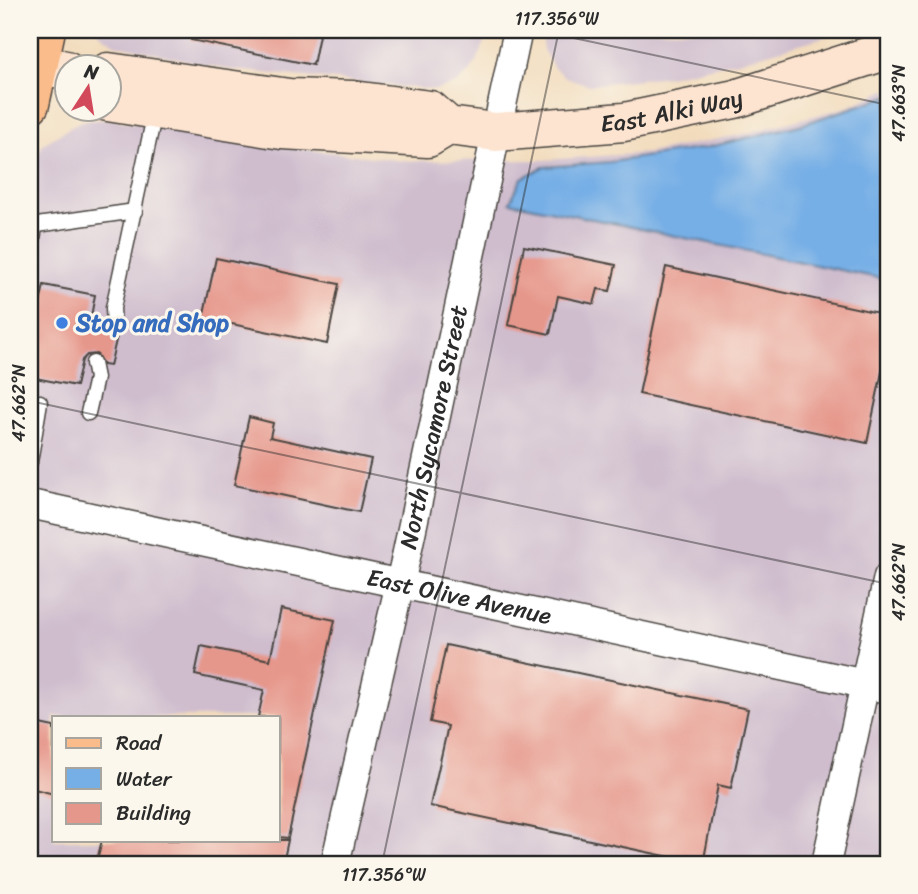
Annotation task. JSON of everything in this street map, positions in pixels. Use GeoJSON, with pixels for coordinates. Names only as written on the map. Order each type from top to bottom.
{"type":"FeatureCollection","features":[{"type":"Feature","properties":{"kind":"main road","name":"East Alki Way"},"geometry":{"type":"LineString","coordinates":[[122,74],[289,98],[353,100],[430,110],[449,126],[496,132],[624,122],[735,99],[888,50]]}},
{"type":"Feature","properties":{"kind":"main road"},"geometry":{"type":"LineString","coordinates":[[30,104],[52,63]]}},
{"type":"Feature","properties":{"kind":"main road","name":"East Alki Way"},"geometry":{"type":"LineString","coordinates":[[122,105],[282,131],[428,138],[449,126]]}},
{"type":"Feature","properties":{"kind":"street","name":"North Sycamore Street"},"geometry":{"type":"LineString","coordinates":[[335,864],[399,583],[518,30]]}},
{"type":"Feature","properties":{"kind":"street","name":"East Olive Avenue"},"geometry":{"type":"LineString","coordinates":[[30,505],[877,686]]}},
{"type":"Feature","properties":{"kind":"street"},"geometry":{"type":"LineString","coordinates":[[826,864],[877,686],[888,577]]}},
{"type":"Feature","properties":{"kind":"lane"},"geometry":{"type":"LineString","coordinates":[[107,325],[135,211],[155,111]]}},
{"type":"Feature","properties":{"kind":"lane"},"geometry":{"type":"LineString","coordinates":[[30,256],[33,227],[135,211]]}},
{"type":"Feature","properties":{"kind":"lane"},"geometry":{"type":"LineString","coordinates":[[88,413],[99,364]]}},
{"type":"Feature","properties":{"kind":"lane"},"geometry":{"type":"LineString","coordinates":[[30,462],[40,402]]}},
{"type":"Feature","properties":{"kind":"shaded area"},"geometry":{"type":"Polygon","coordinates":[[[95,30],[486,30],[482,50],[471,71],[456,84],[435,90],[225,69],[114,44],[95,30]]]}},
{"type":"Feature","properties":{"kind":"shaded area"},"geometry":{"type":"Polygon","coordinates":[[[541,30],[849,30],[743,60],[669,76],[589,85],[565,77],[554,68],[543,50],[541,30]]]}},
{"type":"Feature","properties":{"kind":"shaded area"},"geometry":{"type":"Polygon","coordinates":[[[888,89],[888,864],[30,864],[30,170],[43,144],[79,122],[122,121],[227,140],[405,161],[544,160],[647,153],[744,134],[847,107],[888,89]]]}},
{"type":"Feature","properties":{"kind":"water"},"geometry":{"type":"Polygon","coordinates":[[[888,96],[888,280],[510,202],[522,178],[543,167],[610,162],[705,148],[800,125],[888,96]]]}},
{"type":"Feature","properties":{"kind":"building"},"geometry":{"type":"Polygon","coordinates":[[[192,30],[320,30],[313,65],[191,40],[192,30]]]}},
{"type":"Feature","properties":{"kind":"building"},"geometry":{"type":"Polygon","coordinates":[[[524,246],[616,265],[610,291],[598,289],[594,304],[558,296],[550,334],[508,325],[524,246]]]}},
{"type":"Feature","properties":{"kind":"building"},"geometry":{"type":"Polygon","coordinates":[[[216,258],[339,284],[327,344],[203,318],[216,258]]]}},
{"type":"Feature","properties":{"kind":"building"},"geometry":{"type":"Polygon","coordinates":[[[666,267],[888,315],[888,343],[867,443],[639,394],[666,267]]]}},
{"type":"Feature","properties":{"kind":"building","name":"Stop and Shop"},"geometry":{"type":"Polygon","coordinates":[[[44,285],[95,295],[90,322],[104,325],[106,333],[117,336],[110,366],[103,365],[97,354],[87,355],[82,360],[76,386],[30,377],[30,307],[39,308],[44,285]]]}},
{"type":"Feature","properties":{"kind":"building"},"geometry":{"type":"Polygon","coordinates":[[[249,417],[273,423],[270,437],[371,459],[359,512],[234,485],[249,417]]]}},
{"type":"Feature","properties":{"kind":"building"},"geometry":{"type":"Polygon","coordinates":[[[281,609],[335,620],[288,838],[280,837],[280,716],[258,716],[264,690],[195,675],[201,646],[270,660],[281,609]]]}},
{"type":"Feature","properties":{"kind":"building"},"geometry":{"type":"Polygon","coordinates":[[[446,645],[748,709],[731,788],[718,785],[703,864],[430,806],[448,726],[430,722],[446,645]]]}},
{"type":"Feature","properties":{"kind":"building"},"geometry":{"type":"Polygon","coordinates":[[[30,722],[52,727],[52,794],[30,788],[30,722]]]}},
{"type":"Feature","properties":{"kind":"building"},"geometry":{"type":"Polygon","coordinates":[[[288,840],[283,864],[96,864],[102,842],[288,840]]]}},
{"type":"Feature","properties":{"kind":"place","name":"Stop and Shop"},"geometry":{"type":"Point","coordinates":[62,323]}}]}
